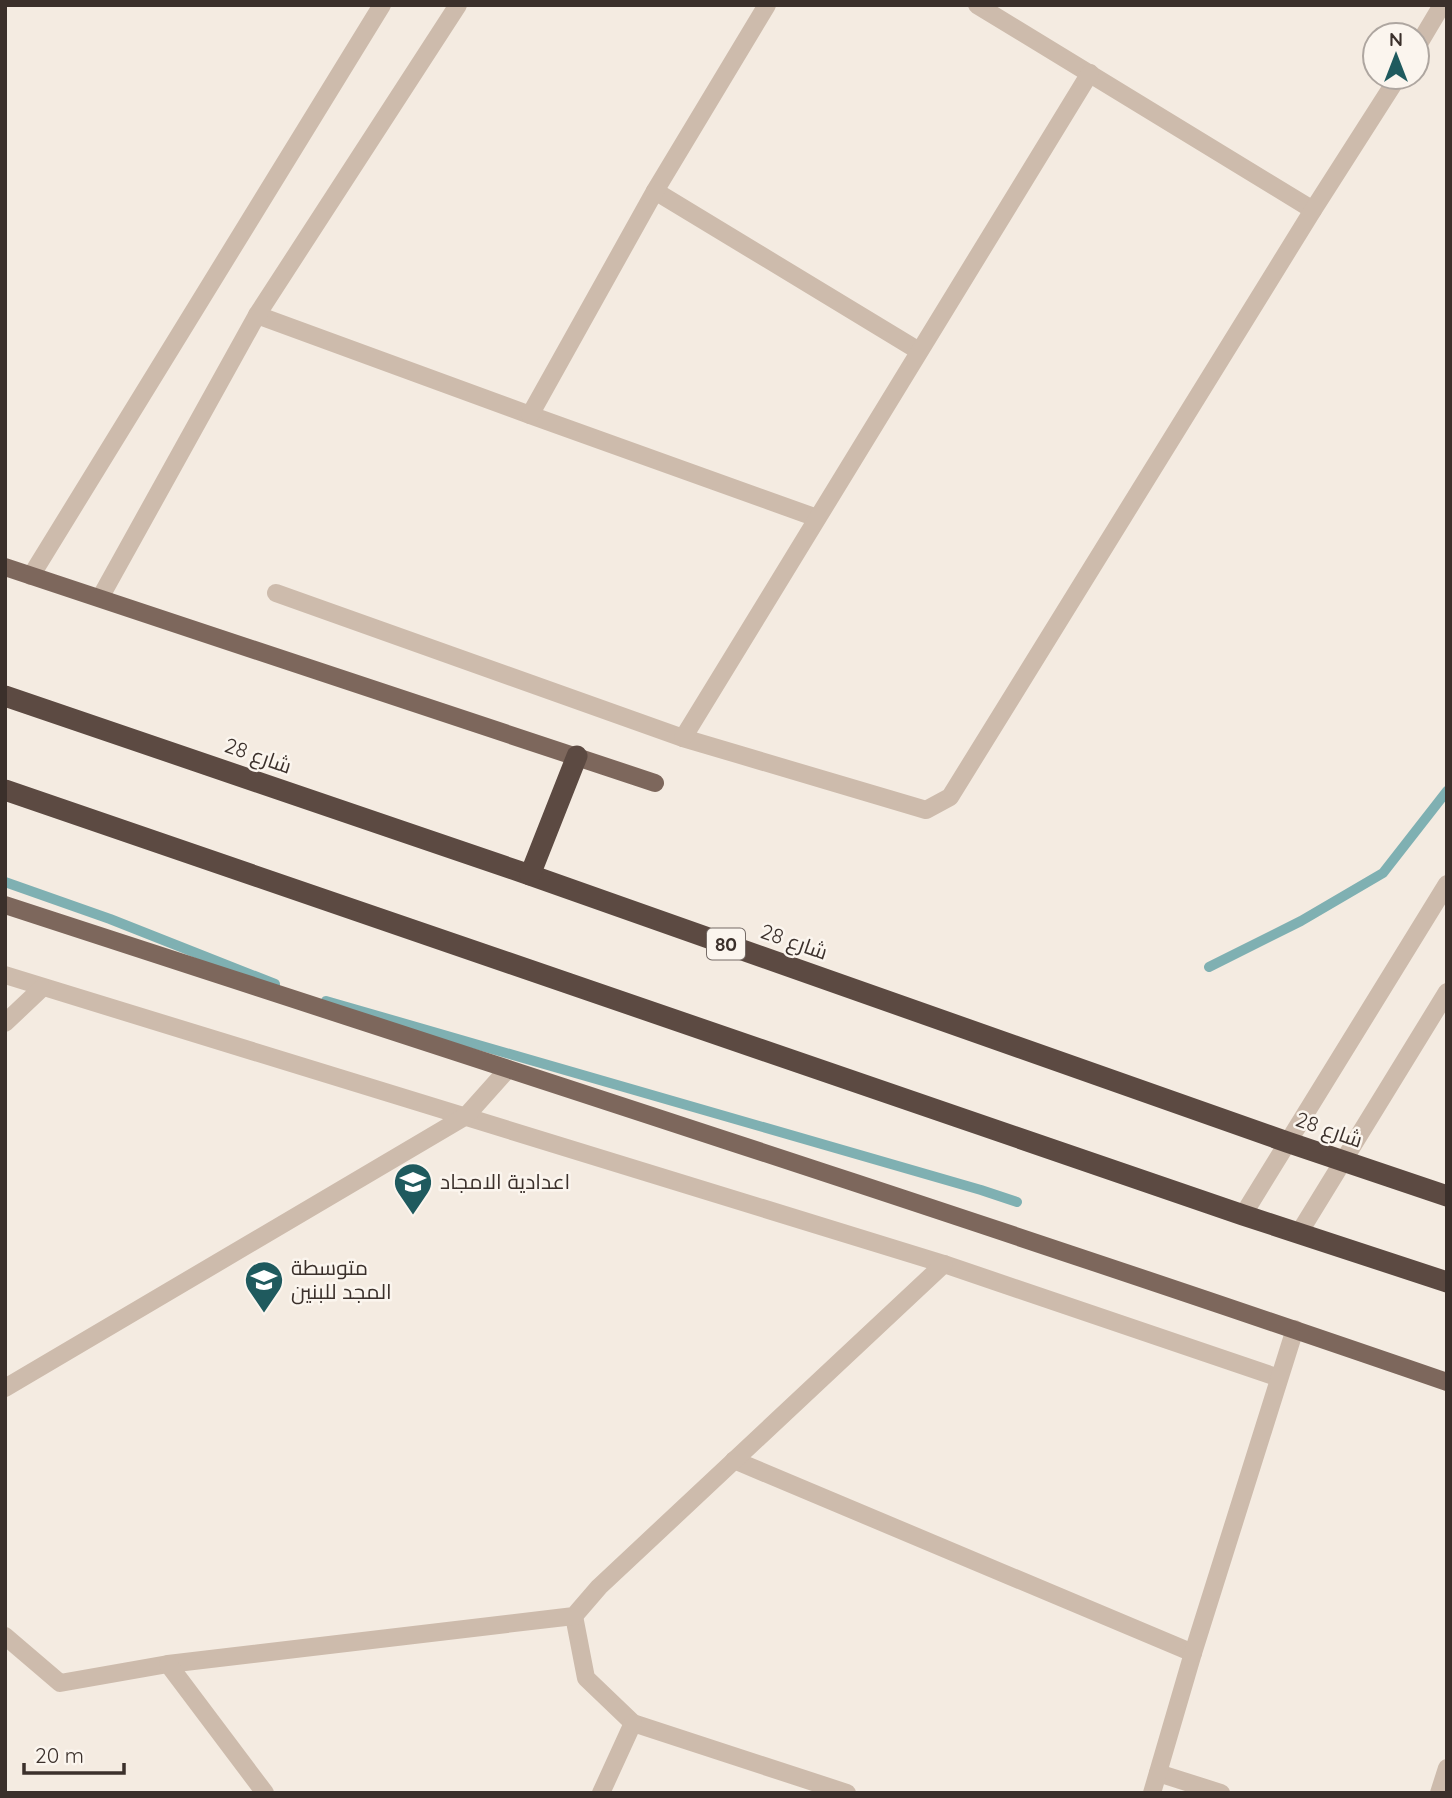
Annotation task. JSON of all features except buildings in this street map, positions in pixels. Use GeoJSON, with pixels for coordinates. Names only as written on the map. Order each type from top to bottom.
{"type":"FeatureCollection","features":[{"type":"Feature","properties":{"kind":"highway","name":"شارع 28"},"geometry":{"type":"LineString","coordinates":[[5,695],[530,875],[1447,1196]]}},
{"type":"Feature","properties":{"kind":"highway"},"geometry":{"type":"LineString","coordinates":[[530,875],[577,756]]}},
{"type":"Feature","properties":{"kind":"highway"},"geometry":{"type":"LineString","coordinates":[[5,790],[1447,1282]]}},
{"type":"Feature","properties":{"kind":"main road"},"geometry":{"type":"LineString","coordinates":[[5,567],[655,783]]}},
{"type":"Feature","properties":{"kind":"main road"},"geometry":{"type":"LineString","coordinates":[[5,905],[1294,1329],[1447,1382]]}},
{"type":"Feature","properties":{"kind":"street"},"geometry":{"type":"LineString","coordinates":[[31,576],[383,5]]}},
{"type":"Feature","properties":{"kind":"street"},"geometry":{"type":"LineString","coordinates":[[100,598],[257,315],[458,5]]}},
{"type":"Feature","properties":{"kind":"street"},"geometry":{"type":"LineString","coordinates":[[530,415],[655,191],[767,5]]}},
{"type":"Feature","properties":{"kind":"street"},"geometry":{"type":"LineString","coordinates":[[976,5],[1313,211]]}},
{"type":"Feature","properties":{"kind":"street"},"geometry":{"type":"LineString","coordinates":[[1431,23],[1442,5]]}},
{"type":"Feature","properties":{"kind":"street"},"geometry":{"type":"LineString","coordinates":[[683,738],[1090,73]]}},
{"type":"Feature","properties":{"kind":"street"},"geometry":{"type":"LineString","coordinates":[[276,593],[683,738],[926,810],[950,797],[1389,91]]}},
{"type":"Feature","properties":{"kind":"street"},"geometry":{"type":"LineString","coordinates":[[655,191],[919,351]]}},
{"type":"Feature","properties":{"kind":"street"},"geometry":{"type":"LineString","coordinates":[[257,315],[817,518]]}},
{"type":"Feature","properties":{"kind":"street"},"geometry":{"type":"LineString","coordinates":[[1243,1214],[1447,884]]}},
{"type":"Feature","properties":{"kind":"street"},"geometry":{"type":"LineString","coordinates":[[5,975],[944,1265],[1279,1378]]}},
{"type":"Feature","properties":{"kind":"street"},"geometry":{"type":"LineString","coordinates":[[5,1023],[42,988]]}},
{"type":"Feature","properties":{"kind":"street"},"geometry":{"type":"LineString","coordinates":[[1298,1233],[1447,992]]}},
{"type":"Feature","properties":{"kind":"street"},"geometry":{"type":"LineString","coordinates":[[5,1388],[466,1116],[508,1069]]}},
{"type":"Feature","properties":{"kind":"street"},"geometry":{"type":"LineString","coordinates":[[5,1636],[60,1683],[168,1664],[573,1616],[599,1587],[944,1265]]}},
{"type":"Feature","properties":{"kind":"street"},"geometry":{"type":"LineString","coordinates":[[1152,1793],[1294,1329]]}},
{"type":"Feature","properties":{"kind":"street"},"geometry":{"type":"LineString","coordinates":[[734,1460],[1193,1653]]}},
{"type":"Feature","properties":{"kind":"street"},"geometry":{"type":"LineString","coordinates":[[573,1616],[586,1678],[633,1724],[847,1793]]}},
{"type":"Feature","properties":{"kind":"street"},"geometry":{"type":"LineString","coordinates":[[168,1664],[265,1793]]}},
{"type":"Feature","properties":{"kind":"street"},"geometry":{"type":"LineString","coordinates":[[601,1793],[633,1724]]}},
{"type":"Feature","properties":{"kind":"street"},"geometry":{"type":"LineString","coordinates":[[1439,1793],[1447,1768]]}},
{"type":"Feature","properties":{"kind":"street"},"geometry":{"type":"LineString","coordinates":[[1158,1773],[1221,1793]]}},
{"type":"Feature","properties":{"kind":"waterway"},"geometry":{"type":"LineString","coordinates":[[1209,967],[1301,921],[1383,873],[1447,791]]}},
{"type":"Feature","properties":{"kind":"waterway"},"geometry":{"type":"LineString","coordinates":[[5,882],[110,919],[275,984]]}},
{"type":"Feature","properties":{"kind":"waterway"},"geometry":{"type":"LineString","coordinates":[[326,1001],[1017,1202]]}},
{"type":"Feature","properties":{"kind":"place","name":"اعدادية الامجاد"},"geometry":{"type":"Point","coordinates":[413,1216]}},
{"type":"Feature","properties":{"kind":"place","name":"متوسطة المجد للبنين"},"geometry":{"type":"Point","coordinates":[264,1314]}}]}
